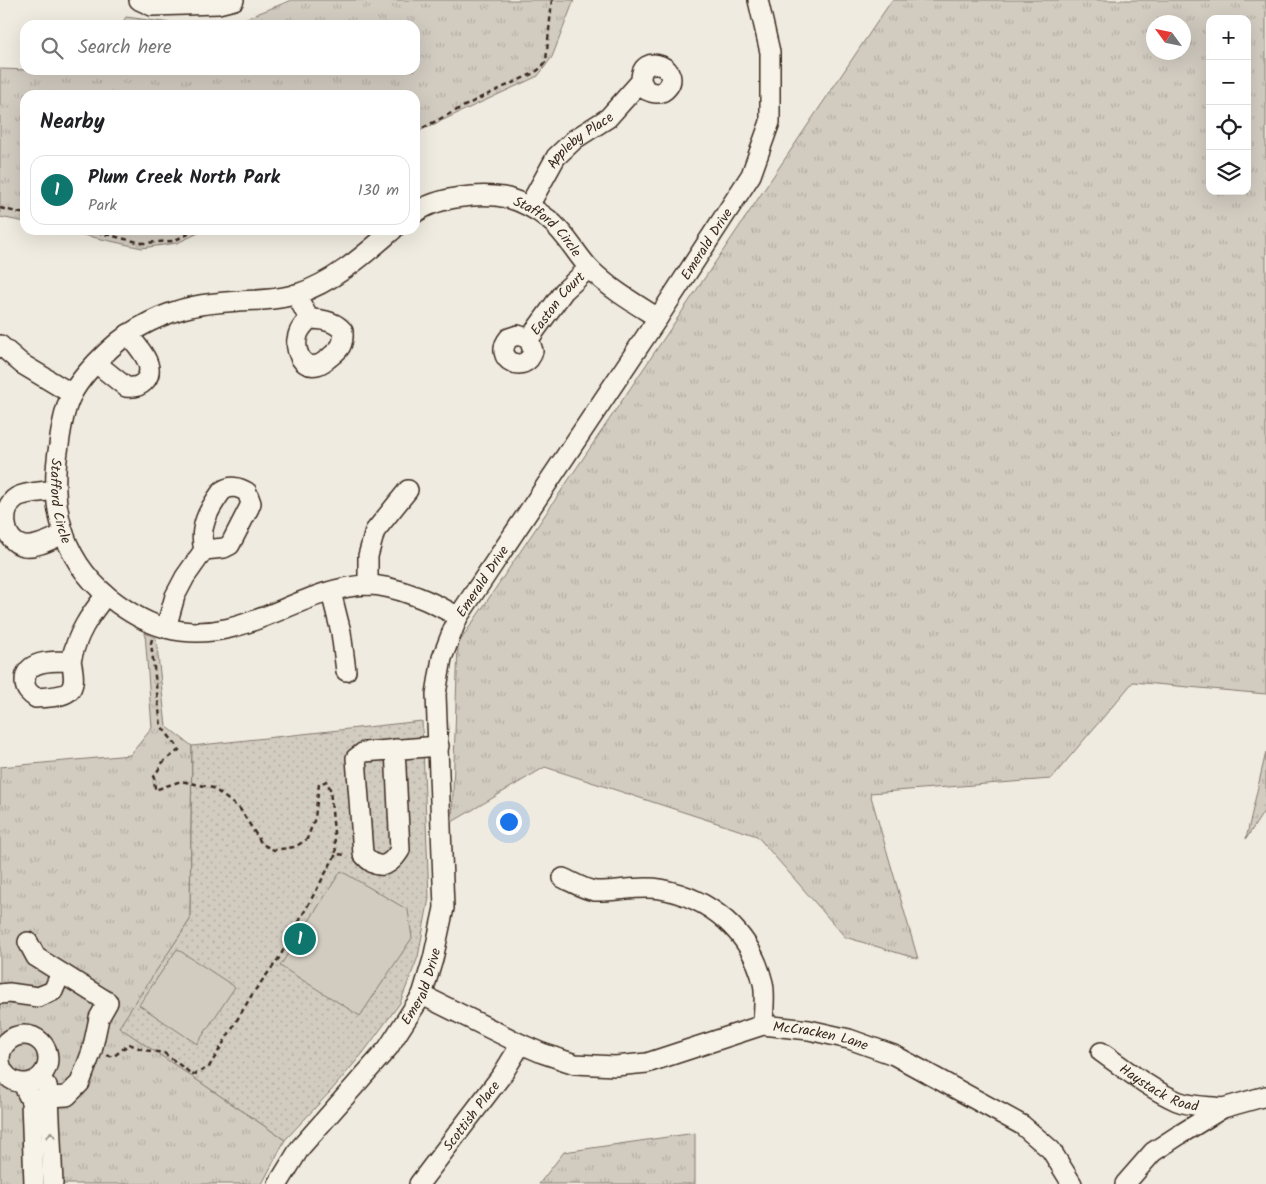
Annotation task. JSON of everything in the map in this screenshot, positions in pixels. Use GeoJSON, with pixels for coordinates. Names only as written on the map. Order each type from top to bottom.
{"type":"FeatureCollection","features":[{"type":"Feature","properties":{"kind":"street"},"geometry":{"type":"LineString","coordinates":[[139,0],[152,6],[218,4],[234,0]]}},
{"type":"Feature","properties":{"kind":"street","name":"Emerald Drive"},"geometry":{"type":"LineString","coordinates":[[278,1184],[300,1148],[388,1048],[422,995],[433,959],[444,908],[436,694],[442,658],[458,617],[658,318],[751,174],[770,122],[770,52],[758,0]]}},
{"type":"Feature","properties":{"kind":"street","name":"Appleby Place"},"geometry":{"type":"LineString","coordinates":[[529,206],[556,157],[575,139],[608,118],[641,81]]}},
{"type":"Feature","properties":{"kind":"street","name":"Stafford Circle"},"geometry":{"type":"LineString","coordinates":[[420,209],[435,203],[471,196],[507,198],[529,206],[554,224],[589,268],[622,295],[658,318]]}},
{"type":"Feature","properties":{"kind":"street","name":"Stafford Circle"},"geometry":{"type":"LineString","coordinates":[[387,235],[357,261],[335,276],[296,294],[273,299],[196,306],[151,321],[128,334],[96,363],[72,394],[62,424],[56,459],[55,490],[58,514],[64,534],[75,558],[91,580],[106,595],[130,613],[162,627],[189,632],[227,630],[331,592],[368,585],[402,592],[442,607],[458,617]]}},
{"type":"Feature","properties":{"kind":"street","name":"Easton Court"},"geometry":{"type":"LineString","coordinates":[[529,339],[564,291],[589,268]]}},
{"type":"Feature","properties":{"kind":"street"},"geometry":{"type":"LineString","coordinates":[[296,294],[309,319]]}},
{"type":"Feature","properties":{"kind":"street"},"geometry":{"type":"LineString","coordinates":[[96,363],[126,387],[133,388],[144,383],[150,367],[142,352],[128,334]]}},
{"type":"Feature","properties":{"kind":"street"},"geometry":{"type":"LineString","coordinates":[[0,345],[22,364],[72,394]]}},
{"type":"Feature","properties":{"kind":"street"},"geometry":{"type":"LineString","coordinates":[[55,490],[16,497],[6,508],[4,522],[8,535],[13,541],[26,546],[37,545],[64,534]]}},
{"type":"Feature","properties":{"kind":"street"},"geometry":{"type":"LineString","coordinates":[[368,585],[368,556],[375,531],[408,490]]}},
{"type":"Feature","properties":{"kind":"street"},"geometry":{"type":"LineString","coordinates":[[162,627],[185,577],[204,550]]}},
{"type":"Feature","properties":{"kind":"street"},"geometry":{"type":"LineString","coordinates":[[331,592],[346,671]]}},
{"type":"Feature","properties":{"kind":"street"},"geometry":{"type":"LineString","coordinates":[[71,661],[74,646],[85,622],[106,595]]}},
{"type":"Feature","properties":{"kind":"street"},"geometry":{"type":"LineString","coordinates":[[395,749],[400,850],[388,864],[378,866],[370,862],[363,854],[356,758],[364,752],[395,749],[438,746]]}},
{"type":"Feature","properties":{"kind":"street"},"geometry":{"type":"LineString","coordinates":[[563,878],[593,891],[658,888],[689,897],[713,909],[736,929],[752,952],[763,985],[763,1025]]}},
{"type":"Feature","properties":{"kind":"street"},"geometry":{"type":"LineString","coordinates":[[28,942],[36,957],[108,1002],[99,1018],[92,1051],[80,1083],[67,1096],[40,1099]]}},
{"type":"Feature","properties":{"kind":"street"},"geometry":{"type":"LineString","coordinates":[[0,994],[9,993],[38,997],[53,991],[61,973]]}},
{"type":"Feature","properties":{"kind":"street","name":"McCracken Lane"},"geometry":{"type":"LineString","coordinates":[[422,995],[521,1044],[575,1064],[623,1065],[647,1063],[763,1025],[809,1030],[849,1039],[894,1056],[1022,1125],[1051,1150],[1072,1184]]}},
{"type":"Feature","properties":{"kind":"street"},"geometry":{"type":"LineString","coordinates":[[28,1035],[40,1040],[45,1047],[48,1063],[39,1079],[23,1083],[10,1079],[4,1073],[0,1064],[0,1055],[3,1047],[12,1038],[28,1035]]}},
{"type":"Feature","properties":{"kind":"street","name":"Scottish Place"},"geometry":{"type":"LineString","coordinates":[[419,1184],[502,1075],[521,1044]]}},
{"type":"Feature","properties":{"kind":"street","name":"Haystack Road"},"geometry":{"type":"LineString","coordinates":[[1101,1052],[1178,1102],[1197,1106],[1224,1108]]}},
{"type":"Feature","properties":{"kind":"street"},"geometry":{"type":"LineString","coordinates":[[34,1184],[40,1099],[44,1072]]}},
{"type":"Feature","properties":{"kind":"street"},"geometry":{"type":"LineString","coordinates":[[23,1083],[40,1099],[53,1184]]}},
{"type":"Feature","properties":{"kind":"street","name":"Haystack Road"},"geometry":{"type":"LineString","coordinates":[[1125,1184],[1153,1152],[1200,1122],[1224,1108],[1266,1096]]}},
{"type":"Feature","properties":{"kind":"path"},"geometry":{"type":"LineString","coordinates":[[420,129],[541,68],[546,61],[552,0]]}},
{"type":"Feature","properties":{"kind":"path"},"geometry":{"type":"LineString","coordinates":[[0,208],[20,213]]}},
{"type":"Feature","properties":{"kind":"path"},"geometry":{"type":"LineString","coordinates":[[109,235],[142,243],[173,241],[186,235]]}},
{"type":"Feature","properties":{"kind":"path"},"geometry":{"type":"LineString","coordinates":[[92,1051],[113,1057],[130,1044],[144,1050],[164,1053],[193,1076],[209,1067],[253,993],[279,958],[336,854],[330,789],[327,781],[319,784],[315,818],[307,839],[295,847],[274,850],[262,844],[240,809],[213,788],[181,781],[155,790],[154,777],[158,769],[163,762],[178,750],[161,726],[151,642],[162,627]]}},
{"type":"Feature","properties":{"kind":"path"},"geometry":{"type":"LineString","coordinates":[[336,854],[353,855]]}},
{"type":"Feature","properties":{"kind":"green space"},"geometry":{"type":"Polygon","coordinates":[[[292,0],[574,0],[552,57],[538,76],[420,131],[420,90],[20,90],[20,221],[0,217],[0,69],[20,70],[20,75],[420,75],[420,20],[237,20],[292,0]]]}},
{"type":"Feature","properties":{"kind":"green space"},"geometry":{"type":"Polygon","coordinates":[[[892,0],[1266,0],[1266,694],[1133,682],[1051,779],[870,793],[918,959],[845,937],[757,836],[545,767],[452,822],[458,644],[892,0]]]}},
{"type":"Feature","properties":{"kind":"green space"},"geometry":{"type":"Polygon","coordinates":[[[126,17],[148,20],[124,20],[126,17]]]}},
{"type":"Feature","properties":{"kind":"green space"},"geometry":{"type":"Polygon","coordinates":[[[84,235],[194,235],[177,243],[142,248],[84,235]]]}},
{"type":"Feature","properties":{"kind":"green space"},"geometry":{"type":"Polygon","coordinates":[[[145,633],[156,638],[166,726],[192,746],[190,920],[120,1027],[285,1140],[262,1184],[0,1184],[0,767],[130,755],[152,728],[145,633]]]}},
{"type":"Feature","properties":{"kind":"green space"},"geometry":{"type":"Polygon","coordinates":[[[422,721],[429,898],[418,957],[400,1003],[363,1053],[285,1140],[119,1027],[190,920],[192,746],[422,721]]]}},
{"type":"Feature","properties":{"kind":"green space"},"geometry":{"type":"Polygon","coordinates":[[[1266,752],[1266,808],[1246,839],[1266,752]]]}},
{"type":"Feature","properties":{"kind":"green space"},"geometry":{"type":"Polygon","coordinates":[[[341,871],[408,910],[412,938],[360,1016],[280,966],[341,871]]]}},
{"type":"Feature","properties":{"kind":"green space"},"geometry":{"type":"Polygon","coordinates":[[[177,949],[235,987],[197,1044],[139,1005],[177,949]]]}},
{"type":"Feature","properties":{"kind":"green space"},"geometry":{"type":"Polygon","coordinates":[[[695,1133],[695,1184],[539,1184],[564,1152],[695,1133]]]}},
{"type":"Feature","properties":{"kind":"place","name":"Plum Creek North Park"},"geometry":{"type":"Point","coordinates":[300,939]}}]}
